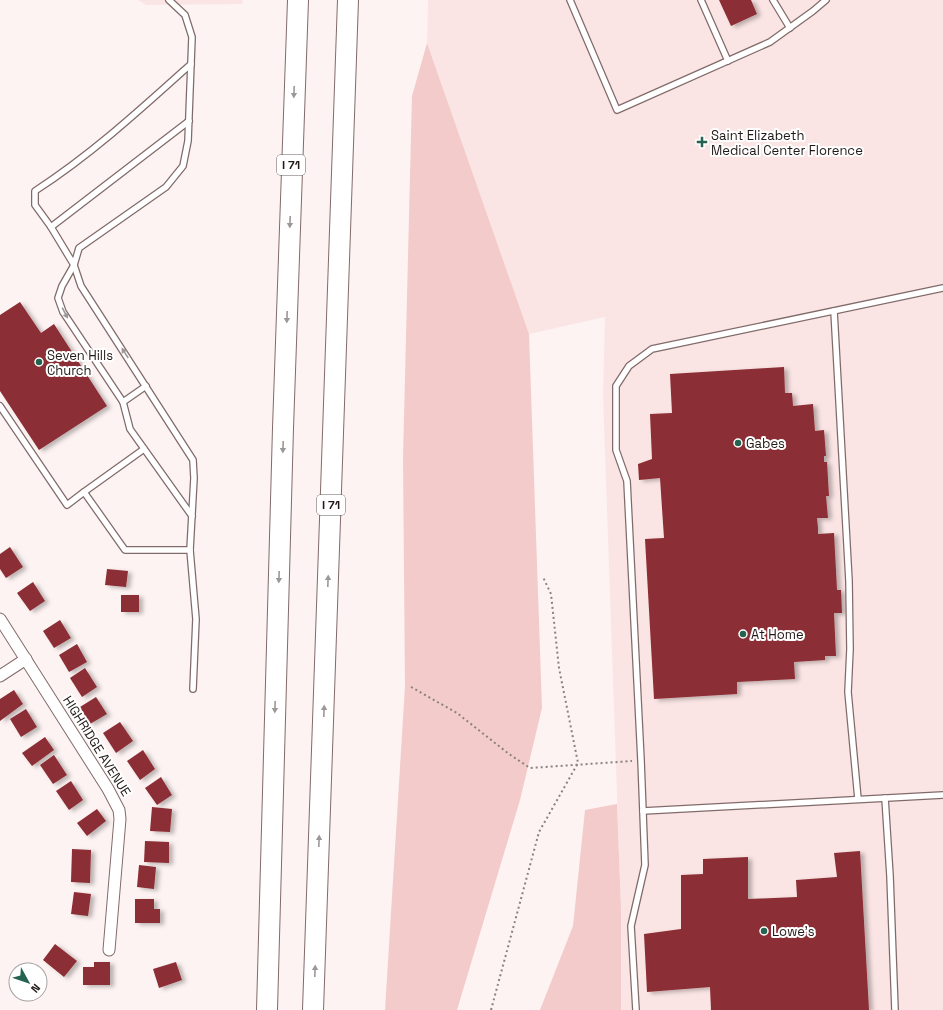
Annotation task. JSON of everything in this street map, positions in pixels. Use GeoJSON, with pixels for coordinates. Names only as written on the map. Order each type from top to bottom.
{"type":"FeatureCollection","features":[{"type":"Feature","properties":{"kind":"highway"},"geometry":{"type":"LineString","coordinates":[[286,0],[295,53]]}},
{"type":"Feature","properties":{"kind":"highway","name":"I 71"},"geometry":{"type":"LineString","coordinates":[[267,1010],[295,53],[298,0]]}},
{"type":"Feature","properties":{"kind":"highway","name":"I 71"},"geometry":{"type":"LineString","coordinates":[[314,1010],[348,0]]}},
{"type":"Feature","properties":{"kind":"street","name":"HIGHRIDGE AVENUE"},"geometry":{"type":"LineString","coordinates":[[0,619],[108,789],[119,810],[120,819],[109,950]]}},
{"type":"Feature","properties":{"kind":"street"},"geometry":{"type":"LineString","coordinates":[[0,676],[26,659]]}},
{"type":"Feature","properties":{"kind":"lane"},"geometry":{"type":"LineString","coordinates":[[169,0],[185,15],[192,37],[188,141],[183,166],[166,187],[79,248],[74,265],[62,286],[58,298],[63,312],[123,402],[130,429],[192,517]]}},
{"type":"Feature","properties":{"kind":"lane"},"geometry":{"type":"LineString","coordinates":[[570,0],[617,110],[770,42],[826,0]]}},
{"type":"Feature","properties":{"kind":"lane"},"geometry":{"type":"LineString","coordinates":[[701,0],[728,61]]}},
{"type":"Feature","properties":{"kind":"lane"},"geometry":{"type":"LineString","coordinates":[[773,0],[790,28]]}},
{"type":"Feature","properties":{"kind":"lane"},"geometry":{"type":"LineString","coordinates":[[191,64],[115,132],[56,178],[36,191],[35,205],[51,227],[74,265],[81,286],[193,460],[194,478],[190,550],[196,619],[193,688]]}},
{"type":"Feature","properties":{"kind":"lane"},"geometry":{"type":"LineString","coordinates":[[51,227],[189,121]]}},
{"type":"Feature","properties":{"kind":"lane"},"geometry":{"type":"LineString","coordinates":[[636,1010],[631,926],[645,865],[627,481],[616,450],[616,386],[629,366],[652,350],[943,288]]}},
{"type":"Feature","properties":{"kind":"lane"},"geometry":{"type":"LineString","coordinates":[[834,311],[849,581],[850,649],[848,692],[858,799]]}},
{"type":"Feature","properties":{"kind":"lane"},"geometry":{"type":"LineString","coordinates":[[123,402],[146,386]]}},
{"type":"Feature","properties":{"kind":"lane"},"geometry":{"type":"LineString","coordinates":[[0,406],[67,505],[144,449]]}},
{"type":"Feature","properties":{"kind":"lane"},"geometry":{"type":"LineString","coordinates":[[84,492],[125,550],[190,550]]}},
{"type":"Feature","properties":{"kind":"lane"},"geometry":{"type":"LineString","coordinates":[[643,811],[943,795]]}},
{"type":"Feature","properties":{"kind":"lane"},"geometry":{"type":"LineString","coordinates":[[885,798],[890,876],[895,1010]]}},
{"type":"Feature","properties":{"kind":"path"},"geometry":{"type":"LineString","coordinates":[[491,1010],[539,832],[578,764],[559,668],[551,594],[543,577]]}},
{"type":"Feature","properties":{"kind":"path"},"geometry":{"type":"LineString","coordinates":[[412,687],[457,713],[509,754],[530,768],[641,760]]}},
{"type":"Feature","properties":{"kind":"shaded area"},"geometry":{"type":"Polygon","coordinates":[[[138,0],[242,0],[243,4],[146,5],[138,0]]]}},
{"type":"Feature","properties":{"kind":"shaded area"},"geometry":{"type":"Polygon","coordinates":[[[428,0],[943,0],[943,1010],[621,1010],[621,909],[603,395],[605,317],[529,334],[427,43],[428,0]]]}},
{"type":"Feature","properties":{"kind":"shaded area"},"geometry":{"type":"Polygon","coordinates":[[[427,43],[529,334],[542,708],[520,800],[457,1010],[385,1010],[405,686],[403,457],[412,96],[427,43]]]}},
{"type":"Feature","properties":{"kind":"shaded area"},"geometry":{"type":"Polygon","coordinates":[[[617,804],[621,909],[621,1010],[540,1010],[573,926],[585,810],[617,804]]]}},
{"type":"Feature","properties":{"kind":"building"},"geometry":{"type":"Polygon","coordinates":[[[719,0],[751,0],[757,14],[731,26],[719,0]]]}},
{"type":"Feature","properties":{"kind":"building","name":"Seven Hills Church"},"geometry":{"type":"Polygon","coordinates":[[[20,302],[41,333],[54,324],[107,406],[39,450],[0,391],[0,315],[20,302]]]}},
{"type":"Feature","properties":{"kind":"building"},"geometry":{"type":"Polygon","coordinates":[[[784,367],[785,393],[792,393],[793,406],[813,404],[815,431],[824,430],[826,456],[824,456],[824,462],[827,462],[829,496],[826,496],[828,518],[817,518],[818,534],[834,533],[837,590],[841,590],[842,613],[834,613],[836,656],[825,656],[825,660],[794,662],[795,679],[737,682],[737,694],[654,699],[645,539],[664,538],[660,478],[639,480],[638,464],[652,459],[650,414],[672,413],[670,374],[784,367]]]}},
{"type":"Feature","properties":{"kind":"building"},"geometry":{"type":"Polygon","coordinates":[[[10,547],[23,567],[6,578],[0,569],[0,554],[10,547]]]}},
{"type":"Feature","properties":{"kind":"building"},"geometry":{"type":"Polygon","coordinates":[[[107,569],[128,571],[126,587],[105,585],[107,569]]]}},
{"type":"Feature","properties":{"kind":"building"},"geometry":{"type":"Polygon","coordinates":[[[33,582],[45,601],[30,611],[17,593],[33,582]]]}},
{"type":"Feature","properties":{"kind":"building"},"geometry":{"type":"Polygon","coordinates":[[[121,595],[139,595],[139,612],[121,612],[121,595]]]}},
{"type":"Feature","properties":{"kind":"building"},"geometry":{"type":"Polygon","coordinates":[[[60,620],[71,638],[54,648],[43,631],[60,620]]]}},
{"type":"Feature","properties":{"kind":"building"},"geometry":{"type":"Polygon","coordinates":[[[77,644],[87,662],[69,672],[59,655],[77,644]]]}},
{"type":"Feature","properties":{"kind":"building"},"geometry":{"type":"Polygon","coordinates":[[[85,668],[97,687],[82,697],[70,678],[85,668]]]}},
{"type":"Feature","properties":{"kind":"building"},"geometry":{"type":"Polygon","coordinates":[[[14,690],[23,704],[0,721],[0,699],[14,690]]]}},
{"type":"Feature","properties":{"kind":"building"},"geometry":{"type":"Polygon","coordinates":[[[96,697],[107,714],[90,724],[80,707],[96,697]]]}},
{"type":"Feature","properties":{"kind":"building"},"geometry":{"type":"Polygon","coordinates":[[[26,709],[37,727],[21,737],[10,719],[26,709]]]}},
{"type":"Feature","properties":{"kind":"building"},"geometry":{"type":"Polygon","coordinates":[[[120,722],[133,741],[116,753],[103,733],[120,722]]]}},
{"type":"Feature","properties":{"kind":"building"},"geometry":{"type":"Polygon","coordinates":[[[45,737],[54,750],[32,766],[22,753],[45,737]]]}},
{"type":"Feature","properties":{"kind":"building"},"geometry":{"type":"Polygon","coordinates":[[[143,750],[155,769],[140,780],[127,761],[143,750]]]}},
{"type":"Feature","properties":{"kind":"building"},"geometry":{"type":"Polygon","coordinates":[[[54,755],[67,775],[53,784],[40,765],[54,755]]]}},
{"type":"Feature","properties":{"kind":"building"},"geometry":{"type":"Polygon","coordinates":[[[161,777],[172,795],[157,805],[145,788],[161,777]]]}},
{"type":"Feature","properties":{"kind":"building"},"geometry":{"type":"Polygon","coordinates":[[[71,781],[83,800],[69,810],[56,791],[71,781]]]}},
{"type":"Feature","properties":{"kind":"building"},"geometry":{"type":"Polygon","coordinates":[[[152,807],[172,809],[170,832],[150,831],[152,807]]]}},
{"type":"Feature","properties":{"kind":"building"},"geometry":{"type":"Polygon","coordinates":[[[97,809],[106,821],[87,836],[77,823],[97,809]]]}},
{"type":"Feature","properties":{"kind":"building"},"geometry":{"type":"Polygon","coordinates":[[[145,841],[169,842],[169,863],[144,862],[145,841]]]}},
{"type":"Feature","properties":{"kind":"building"},"geometry":{"type":"Polygon","coordinates":[[[72,849],[91,850],[90,883],[71,882],[72,849]]]}},
{"type":"Feature","properties":{"kind":"building","name":"Lowe's"},"geometry":{"type":"Polygon","coordinates":[[[860,851],[869,1010],[711,1010],[710,987],[647,992],[644,934],[681,929],[681,875],[703,874],[703,859],[748,857],[748,899],[797,897],[796,880],[837,877],[834,853],[860,851]]]}},
{"type":"Feature","properties":{"kind":"building"},"geometry":{"type":"Polygon","coordinates":[[[139,865],[156,867],[154,889],[137,887],[139,865]]]}},
{"type":"Feature","properties":{"kind":"building"},"geometry":{"type":"Polygon","coordinates":[[[74,892],[91,894],[88,916],[71,914],[74,892]]]}},
{"type":"Feature","properties":{"kind":"building"},"geometry":{"type":"Polygon","coordinates":[[[135,899],[154,899],[154,909],[160,909],[160,923],[135,923],[135,899]]]}},
{"type":"Feature","properties":{"kind":"building"},"geometry":{"type":"Polygon","coordinates":[[[55,944],[77,961],[64,977],[48,964],[48,962],[43,960],[55,944]]]}},
{"type":"Feature","properties":{"kind":"building"},"geometry":{"type":"Polygon","coordinates":[[[94,962],[110,962],[110,985],[83,985],[83,967],[94,967],[94,962]]]}},
{"type":"Feature","properties":{"kind":"building"},"geometry":{"type":"Polygon","coordinates":[[[176,962],[182,980],[159,988],[153,969],[176,962]]]}},
{"type":"Feature","properties":{"kind":"place","name":"Saint Elizabeth Medical Center Florence"},"geometry":{"type":"Point","coordinates":[702,142]}},
{"type":"Feature","properties":{"kind":"place","name":"Seven Hills Church"},"geometry":{"type":"Point","coordinates":[39,362]}},
{"type":"Feature","properties":{"kind":"place","name":"Gabes"},"geometry":{"type":"Point","coordinates":[738,443]}},
{"type":"Feature","properties":{"kind":"place","name":"At Home"},"geometry":{"type":"Point","coordinates":[743,634]}},
{"type":"Feature","properties":{"kind":"place","name":"Lowe's"},"geometry":{"type":"Point","coordinates":[764,931]}}]}
